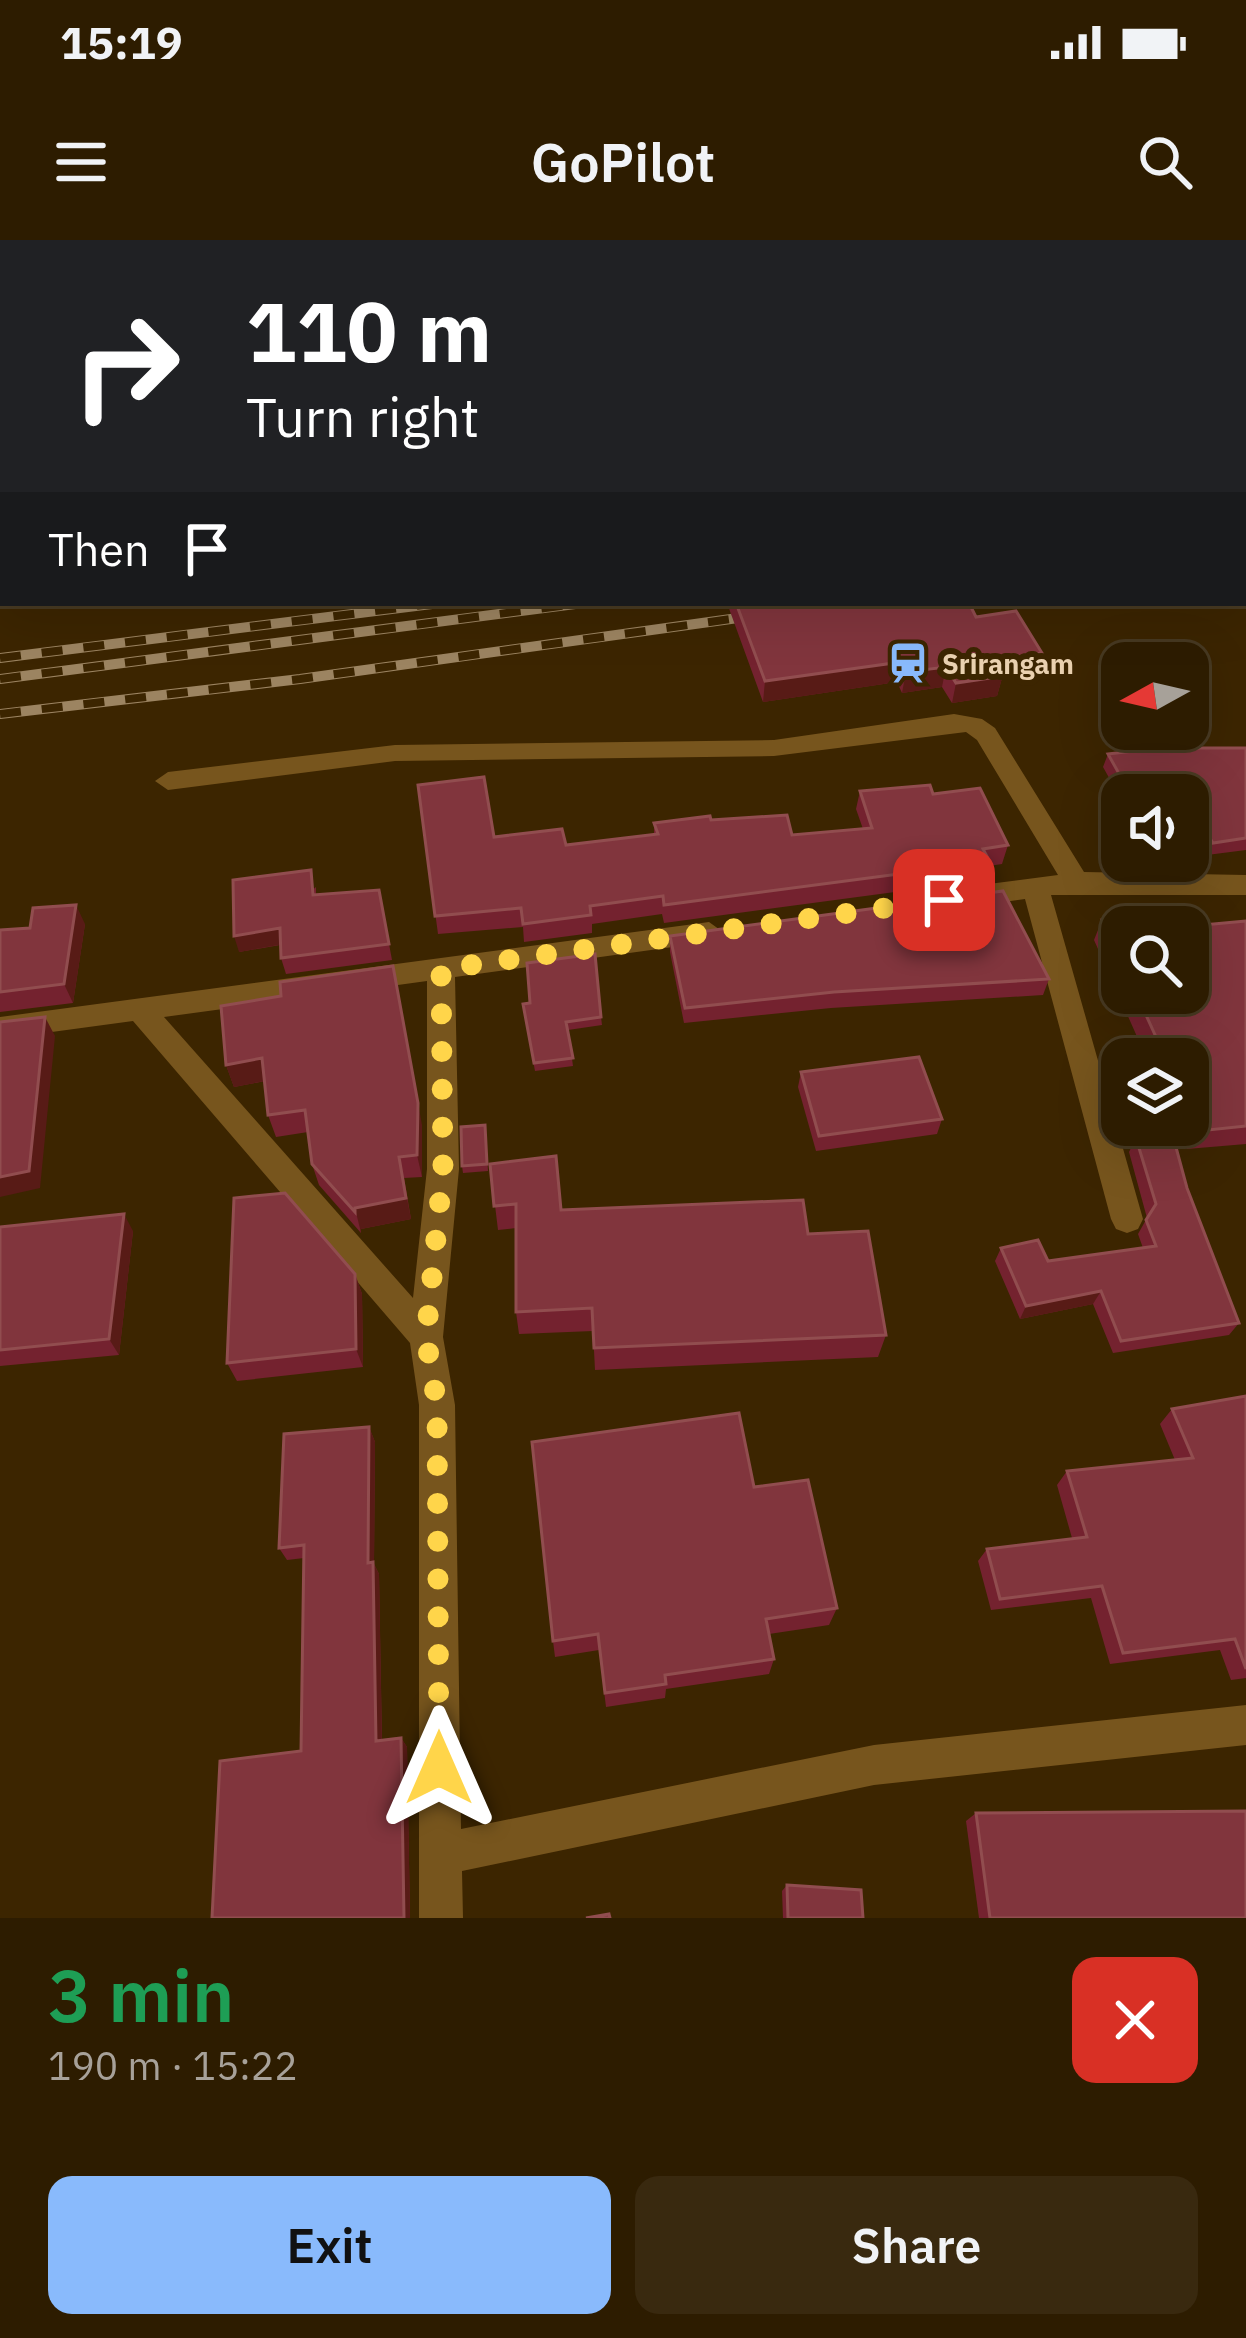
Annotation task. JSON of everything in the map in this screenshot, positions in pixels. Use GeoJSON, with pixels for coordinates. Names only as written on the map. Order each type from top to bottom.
{"type":"FeatureCollection","features":[{"type":"Feature","properties":{"kind":"street"},"geometry":{"type":"LineString","coordinates":[[168,781],[395,753],[774,748],[953,722],[973,724],[986,734],[1076,882]]}},
{"type":"Feature","properties":{"kind":"street"},"geometry":{"type":"LineString","coordinates":[[940,900],[1076,882],[1246,885]]}},
{"type":"Feature","properties":{"kind":"street"},"geometry":{"type":"LineString","coordinates":[[1035,887],[1126,1219]]}},
{"type":"Feature","properties":{"kind":"street"},"geometry":{"type":"LineString","coordinates":[[0,1028],[726,930]]}},
{"type":"Feature","properties":{"kind":"street"},"geometry":{"type":"LineString","coordinates":[[441,969],[443,1169],[426,1337],[437,1405],[441,1918]]}},
{"type":"Feature","properties":{"kind":"street"},"geometry":{"type":"LineString","coordinates":[[140,1009],[426,1337]]}},
{"type":"Feature","properties":{"kind":"street"},"geometry":{"type":"LineString","coordinates":[[439,1855],[874,1765],[1246,1725]]}},
{"type":"Feature","properties":{"kind":"building"},"geometry":{"type":"Polygon","coordinates":[[[737,606],[970,606],[976,617],[1016,611],[1042,653],[993,660],[1003,676],[956,683],[946,667],[906,672],[901,662],[765,681],[737,606]]]}},
{"type":"Feature","properties":{"kind":"building"},"geometry":{"type":"Polygon","coordinates":[[[1246,748],[1246,838],[1213,843],[1209,837],[1209,774],[1119,774],[1108,754],[1246,748]]]}},
{"type":"Feature","properties":{"kind":"building"},"geometry":{"type":"Polygon","coordinates":[[[484,777],[494,837],[562,829],[566,845],[658,834],[654,823],[710,816],[711,820],[787,815],[792,835],[872,828],[860,791],[930,785],[933,794],[980,788],[1008,845],[983,849],[990,862],[664,905],[663,896],[590,906],[591,915],[523,924],[521,908],[435,916],[418,785],[484,777]]]}},
{"type":"Feature","properties":{"kind":"building"},"geometry":{"type":"Polygon","coordinates":[[[311,870],[313,895],[379,890],[389,944],[281,958],[280,928],[234,936],[233,880],[311,870]]]}},
{"type":"Feature","properties":{"kind":"building"},"geometry":{"type":"Polygon","coordinates":[[[1003,891],[1049,979],[834,992],[685,1008],[670,936],[1003,891]]]}},
{"type":"Feature","properties":{"kind":"building"},"geometry":{"type":"Polygon","coordinates":[[[76,905],[64,984],[0,992],[0,930],[30,928],[33,908],[76,905]]]}},
{"type":"Feature","properties":{"kind":"building"},"geometry":{"type":"Polygon","coordinates":[[[1246,921],[1246,1126],[1209,1130],[1209,1038],[1156,1038],[1146,1014],[1209,1014],[1209,924],[1246,921]]]}},
{"type":"Feature","properties":{"kind":"building"},"geometry":{"type":"Polygon","coordinates":[[[595,954],[601,1017],[566,1022],[573,1058],[534,1063],[523,1004],[530,1003],[527,963],[595,954]]]}},
{"type":"Feature","properties":{"kind":"building"},"geometry":{"type":"Polygon","coordinates":[[[393,966],[418,1103],[417,1155],[399,1157],[406,1198],[355,1208],[355,1212],[312,1164],[305,1110],[268,1115],[262,1058],[226,1065],[221,1006],[281,996],[280,982],[393,966]]]}},
{"type":"Feature","properties":{"kind":"building"},"geometry":{"type":"Polygon","coordinates":[[[45,1017],[29,1171],[0,1177],[0,1022],[45,1017]]]}},
{"type":"Feature","properties":{"kind":"building"},"geometry":{"type":"Polygon","coordinates":[[[919,1057],[942,1119],[819,1136],[801,1072],[919,1057]]]}},
{"type":"Feature","properties":{"kind":"building"},"geometry":{"type":"Polygon","coordinates":[[[485,1125],[487,1164],[462,1166],[461,1127],[485,1125]]]}},
{"type":"Feature","properties":{"kind":"building"},"geometry":{"type":"Polygon","coordinates":[[[1138,1146],[1176,1146],[1239,1323],[1121,1341],[1101,1291],[1026,1306],[1001,1248],[1038,1240],[1048,1261],[1156,1246],[1146,1220],[1156,1204],[1138,1146]]]}},
{"type":"Feature","properties":{"kind":"building"},"geometry":{"type":"Polygon","coordinates":[[[556,1156],[561,1210],[803,1200],[808,1234],[868,1231],[886,1335],[594,1348],[592,1308],[516,1312],[516,1204],[494,1206],[490,1164],[556,1156]]]}},
{"type":"Feature","properties":{"kind":"building"},"geometry":{"type":"Polygon","coordinates":[[[285,1193],[355,1274],[356,1349],[227,1363],[234,1198],[285,1193]]]}},
{"type":"Feature","properties":{"kind":"building"},"geometry":{"type":"Polygon","coordinates":[[[124,1214],[109,1339],[0,1350],[0,1227],[124,1214]]]}},
{"type":"Feature","properties":{"kind":"building"},"geometry":{"type":"Polygon","coordinates":[[[1246,1396],[1246,1669],[1235,1639],[1123,1653],[1102,1586],[1000,1599],[987,1549],[1087,1537],[1067,1471],[1193,1458],[1172,1409],[1246,1396]]]}},
{"type":"Feature","properties":{"kind":"building"},"geometry":{"type":"Polygon","coordinates":[[[739,1413],[754,1487],[808,1480],[837,1608],[766,1619],[774,1659],[665,1675],[666,1684],[605,1693],[598,1634],[553,1641],[532,1442],[739,1413]]]}},
{"type":"Feature","properties":{"kind":"building"},"geometry":{"type":"Polygon","coordinates":[[[369,1427],[368,1563],[373,1562],[376,1741],[401,1738],[404,1918],[212,1918],[220,1761],[301,1751],[304,1545],[279,1548],[284,1434],[369,1427]]]}},
{"type":"Feature","properties":{"kind":"building"},"geometry":{"type":"Polygon","coordinates":[[[1246,1811],[1246,1918],[990,1918],[976,1813],[1246,1811]]]}},
{"type":"Feature","properties":{"kind":"building"},"geometry":{"type":"Polygon","coordinates":[[[787,1885],[861,1890],[863,1918],[788,1918],[787,1885]]]}},
{"type":"Feature","properties":{"kind":"railway"},"geometry":{"type":"LineString","coordinates":[[0,658],[416,606]]}},
{"type":"Feature","properties":{"kind":"railway"},"geometry":{"type":"LineString","coordinates":[[0,679],[560,606]]}},
{"type":"Feature","properties":{"kind":"railway"},"geometry":{"type":"LineString","coordinates":[[0,714],[300,679],[767,614]]}},
{"type":"Feature","properties":{"kind":"place","name":"Srirangam"},"geometry":{"type":"Point","coordinates":[908,663]}},
{"type":"Feature","properties":{"kind":"route"},"geometry":{"type":"LineString","coordinates":[[439,1768],[437,1405],[426,1337],[443,1169],[441,969],[944,900]]}}]}
